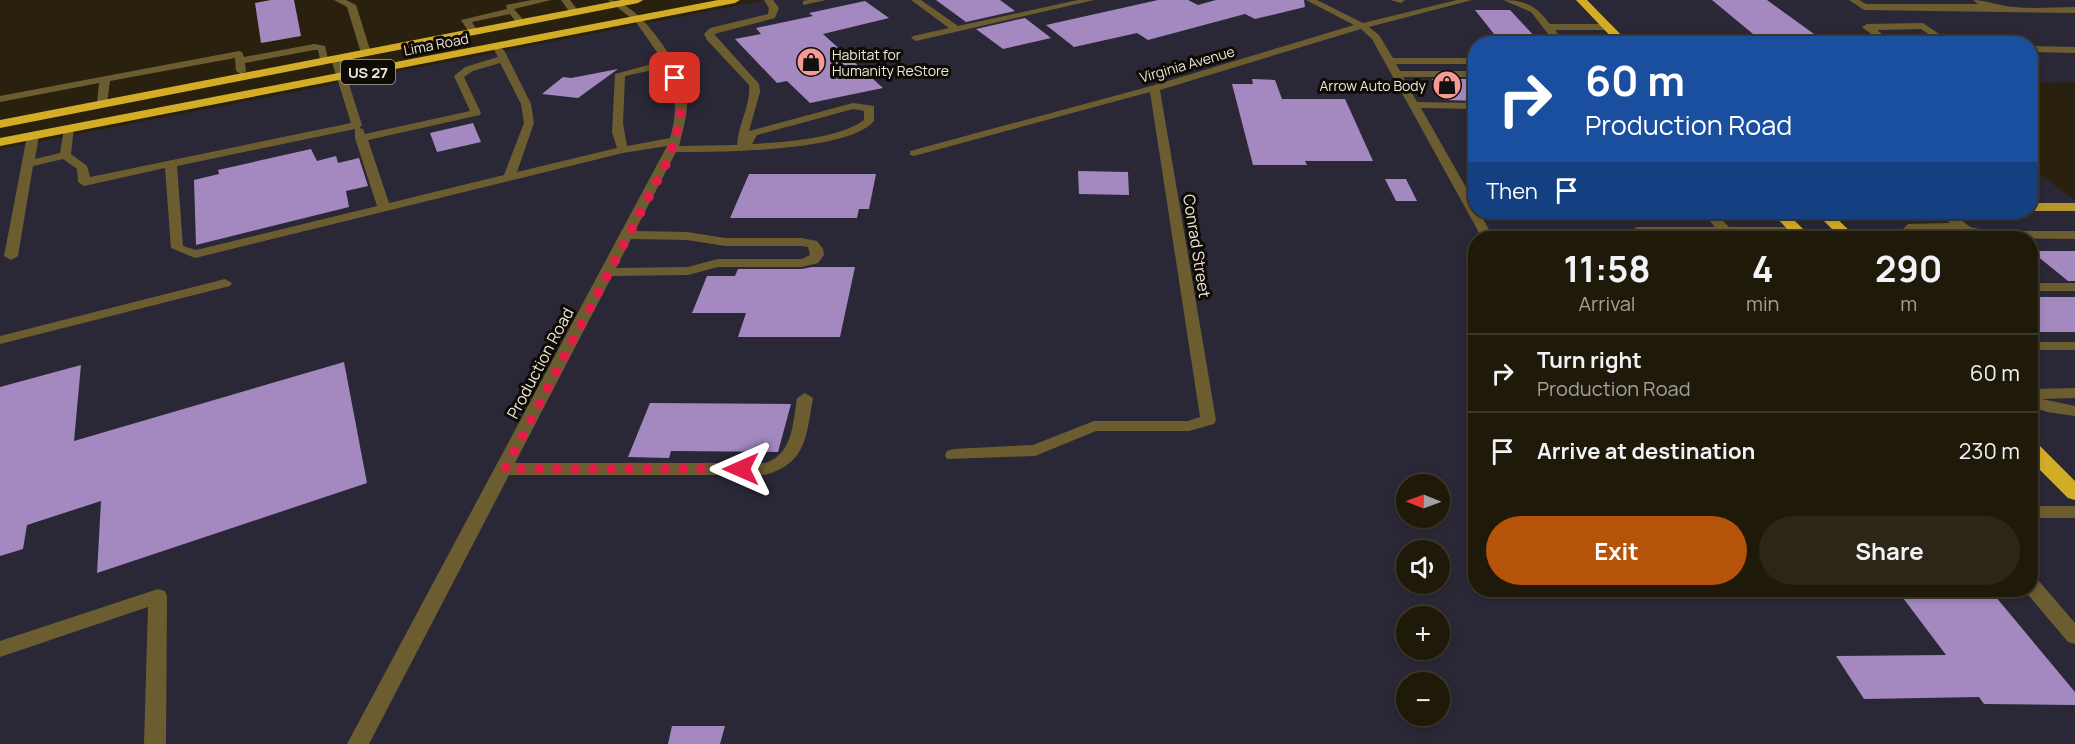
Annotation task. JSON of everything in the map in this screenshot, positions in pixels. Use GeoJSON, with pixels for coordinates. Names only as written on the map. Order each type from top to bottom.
{"type":"FeatureCollection","features":[{"type":"Feature","properties":{"kind":"highway","name":"Lima Road"},"geometry":{"type":"LineString","coordinates":[[0,124],[521,23],[614,2],[638,0]]}},
{"type":"Feature","properties":{"kind":"highway","name":"Lima Road"},"geometry":{"type":"LineString","coordinates":[[0,142],[735,0]]}},
{"type":"Feature","properties":{"kind":"highway"},"geometry":{"type":"LineString","coordinates":[[1581,0],[1617,36]]}},
{"type":"Feature","properties":{"kind":"highway"},"geometry":{"type":"LineString","coordinates":[[1786,219],[1797,231]]}},
{"type":"Feature","properties":{"kind":"highway"},"geometry":{"type":"LineString","coordinates":[[1829,219],[1842,231]]}},
{"type":"Feature","properties":{"kind":"highway"},"geometry":{"type":"LineString","coordinates":[[2038,456],[2075,494]]}},
{"type":"Feature","properties":{"kind":"main road"},"geometry":{"type":"LineString","coordinates":[[2038,207],[2075,207]]}},
{"type":"Feature","properties":{"kind":"street"},"geometry":{"type":"LineString","coordinates":[[338,0],[351,5],[366,53]]}},
{"type":"Feature","properties":{"kind":"street"},"geometry":{"type":"LineString","coordinates":[[473,32],[466,20],[509,6],[547,0]]}},
{"type":"Feature","properties":{"kind":"street"},"geometry":{"type":"LineString","coordinates":[[565,0],[574,12]]}},
{"type":"Feature","properties":{"kind":"street"},"geometry":{"type":"LineString","coordinates":[[743,149],[743,132],[755,92],[754,84],[710,38],[709,34],[713,30],[772,16],[774,8],[768,0]]}},
{"type":"Feature","properties":{"kind":"street"},"geometry":{"type":"LineString","coordinates":[[806,3],[822,0]]}},
{"type":"Feature","properties":{"kind":"street"},"geometry":{"type":"LineString","coordinates":[[915,0],[956,29]]}},
{"type":"Feature","properties":{"kind":"street"},"geometry":{"type":"LineString","coordinates":[[916,38],[1090,0]]}},
{"type":"Feature","properties":{"kind":"street"},"geometry":{"type":"LineString","coordinates":[[1310,0],[1362,26],[1376,37],[1468,202]]}},
{"type":"Feature","properties":{"kind":"street"},"geometry":{"type":"LineString","coordinates":[[1394,0],[1401,0]]}},
{"type":"Feature","properties":{"kind":"street"},"geometry":{"type":"LineString","coordinates":[[1416,0],[1434,8]]}},
{"type":"Feature","properties":{"kind":"street","name":"Virginia Avenue"},"geometry":{"type":"LineString","coordinates":[[914,153],[1155,88],[1362,26],[1468,0]]}},
{"type":"Feature","properties":{"kind":"street"},"geometry":{"type":"LineString","coordinates":[[1507,0],[1534,10],[1555,36]]}},
{"type":"Feature","properties":{"kind":"street"},"geometry":{"type":"LineString","coordinates":[[1853,0],[1864,7],[2075,10]]}},
{"type":"Feature","properties":{"kind":"street"},"geometry":{"type":"LineString","coordinates":[[1977,0],[1989,7]]}},
{"type":"Feature","properties":{"kind":"street","name":"Production Road"},"geometry":{"type":"LineString","coordinates":[[358,744],[629,235],[673,145],[681,92],[669,63],[639,20],[614,2]]}},
{"type":"Feature","properties":{"kind":"street"},"geometry":{"type":"LineString","coordinates":[[509,6],[521,23]]}},
{"type":"Feature","properties":{"kind":"street"},"geometry":{"type":"LineString","coordinates":[[1880,36],[1867,27],[1923,26],[1938,36]]}},
{"type":"Feature","properties":{"kind":"street"},"geometry":{"type":"LineString","coordinates":[[1548,27],[1608,27]]}},
{"type":"Feature","properties":{"kind":"street"},"geometry":{"type":"LineString","coordinates":[[497,47],[526,104],[529,123],[509,178]]}},
{"type":"Feature","properties":{"kind":"street"},"geometry":{"type":"LineString","coordinates":[[240,61],[322,48],[342,77],[384,208]]}},
{"type":"Feature","properties":{"kind":"street"},"geometry":{"type":"LineString","coordinates":[[2038,49],[2075,50]]}},
{"type":"Feature","properties":{"kind":"street"},"geometry":{"type":"LineString","coordinates":[[0,99],[239,54],[242,77]]}},
{"type":"Feature","properties":{"kind":"street"},"geometry":{"type":"LineString","coordinates":[[361,138],[476,113],[459,76],[470,69],[503,59]]}},
{"type":"Feature","properties":{"kind":"street"},"geometry":{"type":"LineString","coordinates":[[1390,61],[1468,61]]}},
{"type":"Feature","properties":{"kind":"street"},"geometry":{"type":"LineString","coordinates":[[623,150],[617,138],[623,90],[620,74],[669,63]]}},
{"type":"Feature","properties":{"kind":"street"},"geometry":{"type":"LineString","coordinates":[[1397,74],[1468,74]]}},
{"type":"Feature","properties":{"kind":"street"},"geometry":{"type":"LineString","coordinates":[[102,104],[105,80]]}},
{"type":"Feature","properties":{"kind":"street","name":"Conrad Street"},"geometry":{"type":"LineString","coordinates":[[953,455],[1035,450],[1094,426],[1189,426],[1208,420],[1155,88]]}},
{"type":"Feature","properties":{"kind":"street"},"geometry":{"type":"LineString","coordinates":[[1414,105],[1468,106]]}},
{"type":"Feature","properties":{"kind":"street"},"geometry":{"type":"LineString","coordinates":[[171,164],[177,248],[195,254],[623,150],[673,145],[743,149],[787,147],[856,130],[869,121],[872,114],[870,108],[853,106],[765,129],[753,133],[743,149]]}},
{"type":"Feature","properties":{"kind":"street"},"geometry":{"type":"LineString","coordinates":[[28,164],[65,155],[83,168],[84,182],[357,125]]}},
{"type":"Feature","properties":{"kind":"street"},"geometry":{"type":"LineString","coordinates":[[65,155],[70,129]]}},
{"type":"Feature","properties":{"kind":"street"},"geometry":{"type":"LineString","coordinates":[[11,256],[33,136]]}},
{"type":"Feature","properties":{"kind":"street"},"geometry":{"type":"LineString","coordinates":[[1715,219],[1726,231]]}},
{"type":"Feature","properties":{"kind":"street"},"geometry":{"type":"LineString","coordinates":[[1953,219],[1968,231]]}},
{"type":"Feature","properties":{"kind":"street"},"geometry":{"type":"LineString","coordinates":[[1909,231],[1908,229],[1912,227],[1964,228],[1974,231]]}},
{"type":"Feature","properties":{"kind":"street"},"geometry":{"type":"LineString","coordinates":[[1637,231],[1726,231]]}},
{"type":"Feature","properties":{"kind":"street"},"geometry":{"type":"LineString","coordinates":[[609,272],[688,271],[718,263],[802,263],[813,260],[817,255],[817,249],[812,244],[801,242],[725,242],[687,236],[629,235]]}},
{"type":"Feature","properties":{"kind":"street"},"geometry":{"type":"LineString","coordinates":[[2038,235],[2075,235]]}},
{"type":"Feature","properties":{"kind":"street"},"geometry":{"type":"LineString","coordinates":[[0,340],[170,294],[225,284]]}},
{"type":"Feature","properties":{"kind":"street"},"geometry":{"type":"LineString","coordinates":[[2038,286],[2075,287]]}},
{"type":"Feature","properties":{"kind":"street"},"geometry":{"type":"LineString","coordinates":[[2038,346],[2075,346]]}},
{"type":"Feature","properties":{"kind":"street"},"geometry":{"type":"LineString","coordinates":[[2038,394],[2075,393]]}},
{"type":"Feature","properties":{"kind":"street"},"geometry":{"type":"LineString","coordinates":[[505,469],[765,469],[780,467],[790,458],[796,444],[805,398]]}},
{"type":"Feature","properties":{"kind":"street"},"geometry":{"type":"LineString","coordinates":[[2038,403],[2047,407],[2075,411]]}},
{"type":"Feature","properties":{"kind":"street"},"geometry":{"type":"LineString","coordinates":[[2038,512],[2075,512]]}},
{"type":"Feature","properties":{"kind":"street"},"geometry":{"type":"LineString","coordinates":[[2038,593],[2075,636]]}},
{"type":"Feature","properties":{"kind":"street"},"geometry":{"type":"LineString","coordinates":[[0,649],[158,596],[155,744]]}},
{"type":"Feature","properties":{"kind":"shaded area"},"geometry":{"type":"Polygon","coordinates":[[[765,0],[2075,0],[2075,82],[2038,83],[2038,36],[1468,36],[1468,219],[2038,219],[2038,173],[2075,200],[2075,744],[0,744],[0,149],[765,0]]]}},
{"type":"Feature","properties":{"kind":"building"},"geometry":{"type":"Polygon","coordinates":[[[294,0],[301,36],[261,43],[255,3],[294,0]]]}},
{"type":"Feature","properties":{"kind":"building"},"geometry":{"type":"Polygon","coordinates":[[[936,0],[1000,0],[1015,11],[966,22],[936,0]]]}},
{"type":"Feature","properties":{"kind":"building"},"geometry":{"type":"Polygon","coordinates":[[[1158,0],[1188,0],[1198,5],[1216,0],[1304,0],[1305,7],[1255,19],[1245,14],[1148,40],[1137,33],[1074,47],[1046,25],[1158,0]]]}},
{"type":"Feature","properties":{"kind":"building"},"geometry":{"type":"Polygon","coordinates":[[[1712,0],[1767,0],[1814,34],[1753,34],[1712,0]]]}},
{"type":"Feature","properties":{"kind":"building","name":"Habitat for Humanity ReStore"},"geometry":{"type":"Polygon","coordinates":[[[865,1],[889,18],[823,34],[883,88],[810,103],[787,81],[777,83],[735,39],[761,34],[756,28],[813,16],[809,13],[865,1]]]}},
{"type":"Feature","properties":{"kind":"building"},"geometry":{"type":"Polygon","coordinates":[[[1475,10],[1510,10],[1534,36],[1496,36],[1475,10]]]}},
{"type":"Feature","properties":{"kind":"building"},"geometry":{"type":"Polygon","coordinates":[[[1025,18],[1051,38],[1003,49],[976,29],[1025,18]]]}},
{"type":"Feature","properties":{"kind":"building"},"geometry":{"type":"Polygon","coordinates":[[[618,69],[578,98],[542,94],[563,77],[571,78],[618,69]]]}},
{"type":"Feature","properties":{"kind":"building"},"geometry":{"type":"Polygon","coordinates":[[[1252,79],[1275,80],[1282,99],[1345,99],[1373,161],[1305,161],[1307,165],[1253,165],[1232,84],[1253,84],[1252,79]]]}},
{"type":"Feature","properties":{"kind":"building"},"geometry":{"type":"Polygon","coordinates":[[[1432,79],[1468,79],[1468,101],[1445,100],[1432,79]]]}},
{"type":"Feature","properties":{"kind":"building"},"geometry":{"type":"Polygon","coordinates":[[[473,123],[481,142],[437,152],[430,133],[473,123]]]}},
{"type":"Feature","properties":{"kind":"building"},"geometry":{"type":"Polygon","coordinates":[[[311,149],[317,161],[336,156],[338,163],[359,158],[368,186],[346,191],[349,207],[196,245],[194,180],[219,174],[218,170],[311,149]]]}},
{"type":"Feature","properties":{"kind":"building"},"geometry":{"type":"Polygon","coordinates":[[[1078,171],[1128,172],[1129,195],[1079,194],[1078,171]]]}},
{"type":"Feature","properties":{"kind":"building"},"geometry":{"type":"Polygon","coordinates":[[[749,174],[876,174],[869,209],[859,209],[857,218],[730,218],[749,174]]]}},
{"type":"Feature","properties":{"kind":"building"},"geometry":{"type":"Polygon","coordinates":[[[1385,179],[1406,179],[1417,201],[1396,201],[1385,179]]]}},
{"type":"Feature","properties":{"kind":"building"},"geometry":{"type":"Polygon","coordinates":[[[2038,251],[2075,251],[2075,281],[2068,281],[2038,257],[2038,251]]]}},
{"type":"Feature","properties":{"kind":"building"},"geometry":{"type":"Polygon","coordinates":[[[855,267],[840,337],[738,337],[746,313],[692,313],[707,276],[735,276],[738,269],[855,267]]]}},
{"type":"Feature","properties":{"kind":"building"},"geometry":{"type":"Polygon","coordinates":[[[2038,297],[2075,297],[2075,332],[2038,332],[2038,297]]]}},
{"type":"Feature","properties":{"kind":"building"},"geometry":{"type":"Polygon","coordinates":[[[344,362],[367,483],[97,573],[101,501],[27,525],[23,549],[0,556],[0,387],[81,365],[74,441],[344,362]]]}},
{"type":"Feature","properties":{"kind":"building"},"geometry":{"type":"Polygon","coordinates":[[[650,403],[791,404],[778,452],[671,451],[669,458],[628,457],[650,403]]]}},
{"type":"Feature","properties":{"kind":"building"},"geometry":{"type":"Polygon","coordinates":[[[1902,597],[1996,597],[2075,692],[2075,705],[1984,704],[1979,697],[1864,699],[1836,656],[1946,655],[1902,597]]]}},
{"type":"Feature","properties":{"kind":"building"},"geometry":{"type":"Polygon","coordinates":[[[672,726],[725,726],[720,744],[668,744],[672,726]]]}},
{"type":"Feature","properties":{"kind":"place","name":"Habitat for Humanity ReStore"},"geometry":{"type":"Point","coordinates":[811,62]}},
{"type":"Feature","properties":{"kind":"place","name":"Arrow Auto Body"},"geometry":{"type":"Point","coordinates":[1447,85]}},
{"type":"Feature","properties":{"kind":"route"},"geometry":{"type":"LineString","coordinates":[[675,78],[681,92],[679,126],[666,164],[505,469],[741,469]]}}]}
